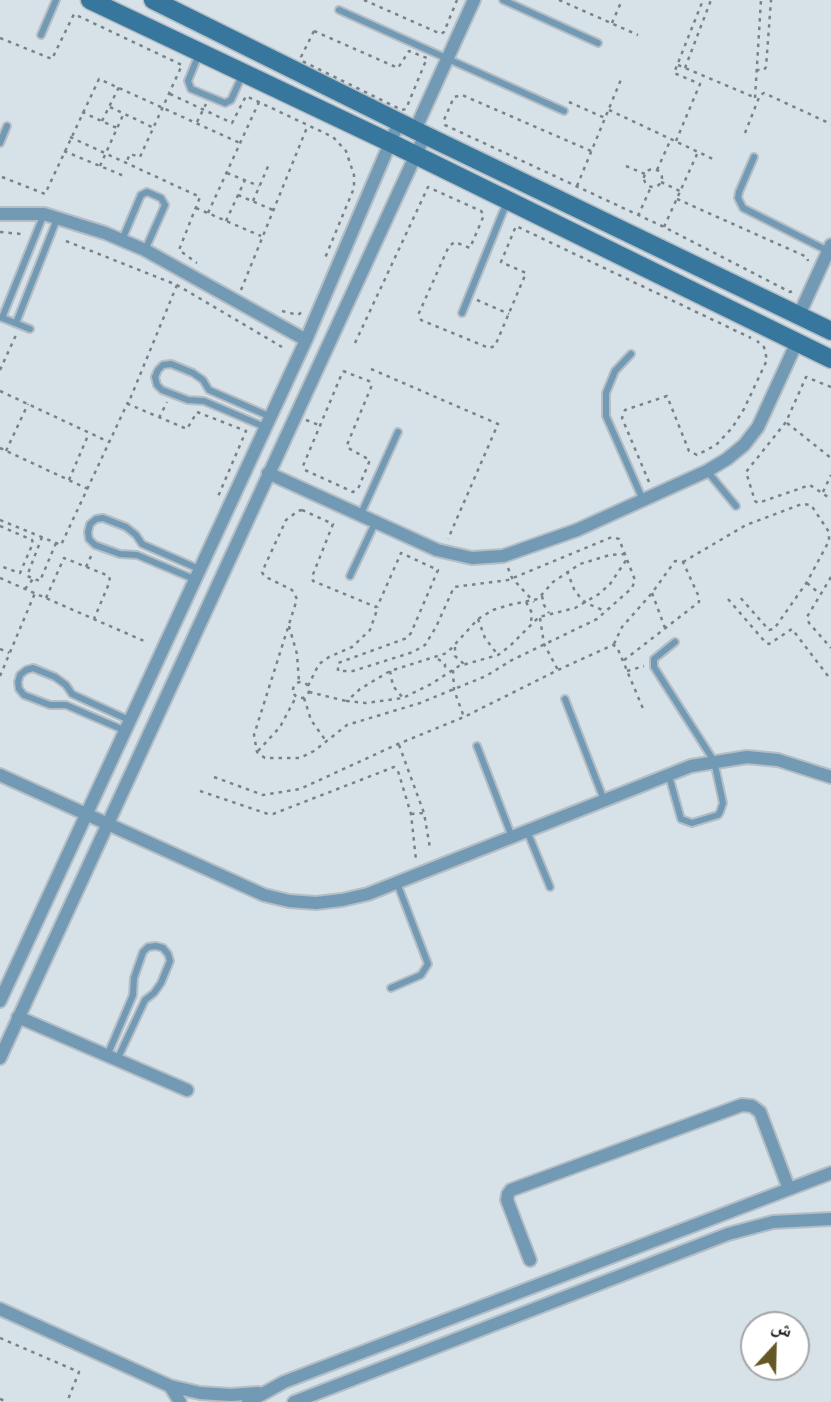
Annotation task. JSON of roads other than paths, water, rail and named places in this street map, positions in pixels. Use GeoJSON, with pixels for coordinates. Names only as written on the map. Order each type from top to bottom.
{"type":"FeatureCollection","features":[{"type":"Feature","properties":{"kind":"street"},"geometry":{"type":"LineString","coordinates":[[90,0],[391,143],[831,359]]}},
{"type":"Feature","properties":{"kind":"street"},"geometry":{"type":"LineString","coordinates":[[153,0],[831,331]]}},
{"type":"Feature","properties":{"kind":"street"},"geometry":{"type":"LineString","coordinates":[[0,1001],[269,422],[391,143],[413,129],[474,0]]}},
{"type":"Feature","properties":{"kind":"street"},"geometry":{"type":"LineString","coordinates":[[0,1058],[416,156],[413,129]]}},
{"type":"Feature","properties":{"kind":"street"},"geometry":{"type":"LineString","coordinates":[[0,214],[44,214],[122,240],[145,250],[306,340]]}},
{"type":"Feature","properties":{"kind":"street"},"geometry":{"type":"LineString","coordinates":[[799,315],[830,248]]}},
{"type":"Feature","properties":{"kind":"street"},"geometry":{"type":"LineString","coordinates":[[706,298],[717,275]]}},
{"type":"Feature","properties":{"kind":"street"},"geometry":{"type":"LineString","coordinates":[[268,473],[443,552],[472,558],[503,556],[577,530],[707,471],[735,452],[758,427],[797,342]]}},
{"type":"Feature","properties":{"kind":"street"},"geometry":{"type":"LineString","coordinates":[[0,775],[264,895],[289,901],[316,903],[368,894],[668,774],[714,761],[747,757],[778,760],[831,777]]}},
{"type":"Feature","properties":{"kind":"street"},"geometry":{"type":"LineString","coordinates":[[0,978],[14,972]]}},
{"type":"Feature","properties":{"kind":"street"},"geometry":{"type":"LineString","coordinates":[[18,1017],[187,1090]]}},
{"type":"Feature","properties":{"kind":"street"},"geometry":{"type":"LineString","coordinates":[[530,1260],[507,1200],[511,1190],[742,1105],[752,1106],[760,1112],[789,1189]]}},
{"type":"Feature","properties":{"kind":"street"},"geometry":{"type":"LineString","coordinates":[[248,1402],[262,1392],[307,1374],[831,1173]]}},
{"type":"Feature","properties":{"kind":"street"},"geometry":{"type":"LineString","coordinates":[[294,1402],[728,1234],[773,1223],[831,1219]]}},
{"type":"Feature","properties":{"kind":"street"},"geometry":{"type":"LineString","coordinates":[[0,1309],[170,1386],[200,1393],[231,1395],[262,1392]]}},
{"type":"Feature","properties":{"kind":"street"},"geometry":{"type":"LineString","coordinates":[[307,1374],[316,1392]]}},
{"type":"Feature","properties":{"kind":"street"},"geometry":{"type":"LineString","coordinates":[[170,1386],[180,1402]]}},
{"type":"Feature","properties":{"kind":"lane"},"geometry":{"type":"LineString","coordinates":[[41,35],[56,0]]}},
{"type":"Feature","properties":{"kind":"lane"},"geometry":{"type":"LineString","coordinates":[[503,0],[598,43]]}},
{"type":"Feature","properties":{"kind":"lane"},"geometry":{"type":"LineString","coordinates":[[340,10],[564,111]]}},
{"type":"Feature","properties":{"kind":"lane"},"geometry":{"type":"LineString","coordinates":[[200,52],[188,81],[191,89],[225,103],[231,100],[243,73]]}},
{"type":"Feature","properties":{"kind":"lane"},"geometry":{"type":"LineString","coordinates":[[0,143],[7,126]]}},
{"type":"Feature","properties":{"kind":"lane"},"geometry":{"type":"LineString","coordinates":[[754,157],[739,192],[738,198],[743,208],[830,248]]}},
{"type":"Feature","properties":{"kind":"lane"},"geometry":{"type":"LineString","coordinates":[[122,240],[141,195],[147,192],[161,198],[164,205],[145,250]]}},
{"type":"Feature","properties":{"kind":"lane"},"geometry":{"type":"LineString","coordinates":[[462,313],[508,200]]}},
{"type":"Feature","properties":{"kind":"lane"},"geometry":{"type":"LineString","coordinates":[[30,329],[1,317],[44,214]]}},
{"type":"Feature","properties":{"kind":"lane"},"geometry":{"type":"LineString","coordinates":[[19,324],[57,217]]}},
{"type":"Feature","properties":{"kind":"lane"},"geometry":{"type":"LineString","coordinates":[[631,354],[615,371],[606,393],[606,416],[649,497]]}},
{"type":"Feature","properties":{"kind":"lane"},"geometry":{"type":"LineString","coordinates":[[171,364],[199,376],[211,391],[269,422],[204,401],[188,400],[162,390],[155,377],[158,370],[163,365],[171,364]]}},
{"type":"Feature","properties":{"kind":"lane"},"geometry":{"type":"LineString","coordinates":[[360,516],[398,432]]}},
{"type":"Feature","properties":{"kind":"lane"},"geometry":{"type":"LineString","coordinates":[[707,471],[736,506]]}},
{"type":"Feature","properties":{"kind":"lane"},"geometry":{"type":"LineString","coordinates":[[103,518],[131,530],[142,544],[198,575],[95,545],[89,539],[90,524],[103,518]]}},
{"type":"Feature","properties":{"kind":"lane"},"geometry":{"type":"LineString","coordinates":[[350,576],[376,523]]}},
{"type":"Feature","properties":{"kind":"lane"},"geometry":{"type":"LineString","coordinates":[[668,774],[681,819],[692,823],[718,815],[722,807],[714,761],[653,664],[654,659],[675,642]]}},
{"type":"Feature","properties":{"kind":"lane"},"geometry":{"type":"LineString","coordinates":[[33,668],[55,677],[66,685],[72,694],[129,726],[66,705],[50,705],[24,695],[19,689],[20,675],[33,668]]}},
{"type":"Feature","properties":{"kind":"lane"},"geometry":{"type":"LineString","coordinates":[[565,699],[604,800]]}},
{"type":"Feature","properties":{"kind":"lane"},"geometry":{"type":"LineString","coordinates":[[477,746],[512,837]]}},
{"type":"Feature","properties":{"kind":"lane"},"geometry":{"type":"LineString","coordinates":[[527,831],[550,887]]}},
{"type":"Feature","properties":{"kind":"lane"},"geometry":{"type":"LineString","coordinates":[[391,988],[421,975],[428,964],[396,882]]}},
{"type":"Feature","properties":{"kind":"lane"},"geometry":{"type":"LineString","coordinates":[[148,947],[163,948],[170,961],[161,984],[143,1002],[112,1058],[133,995],[134,978],[143,953],[148,947]]}}]}
